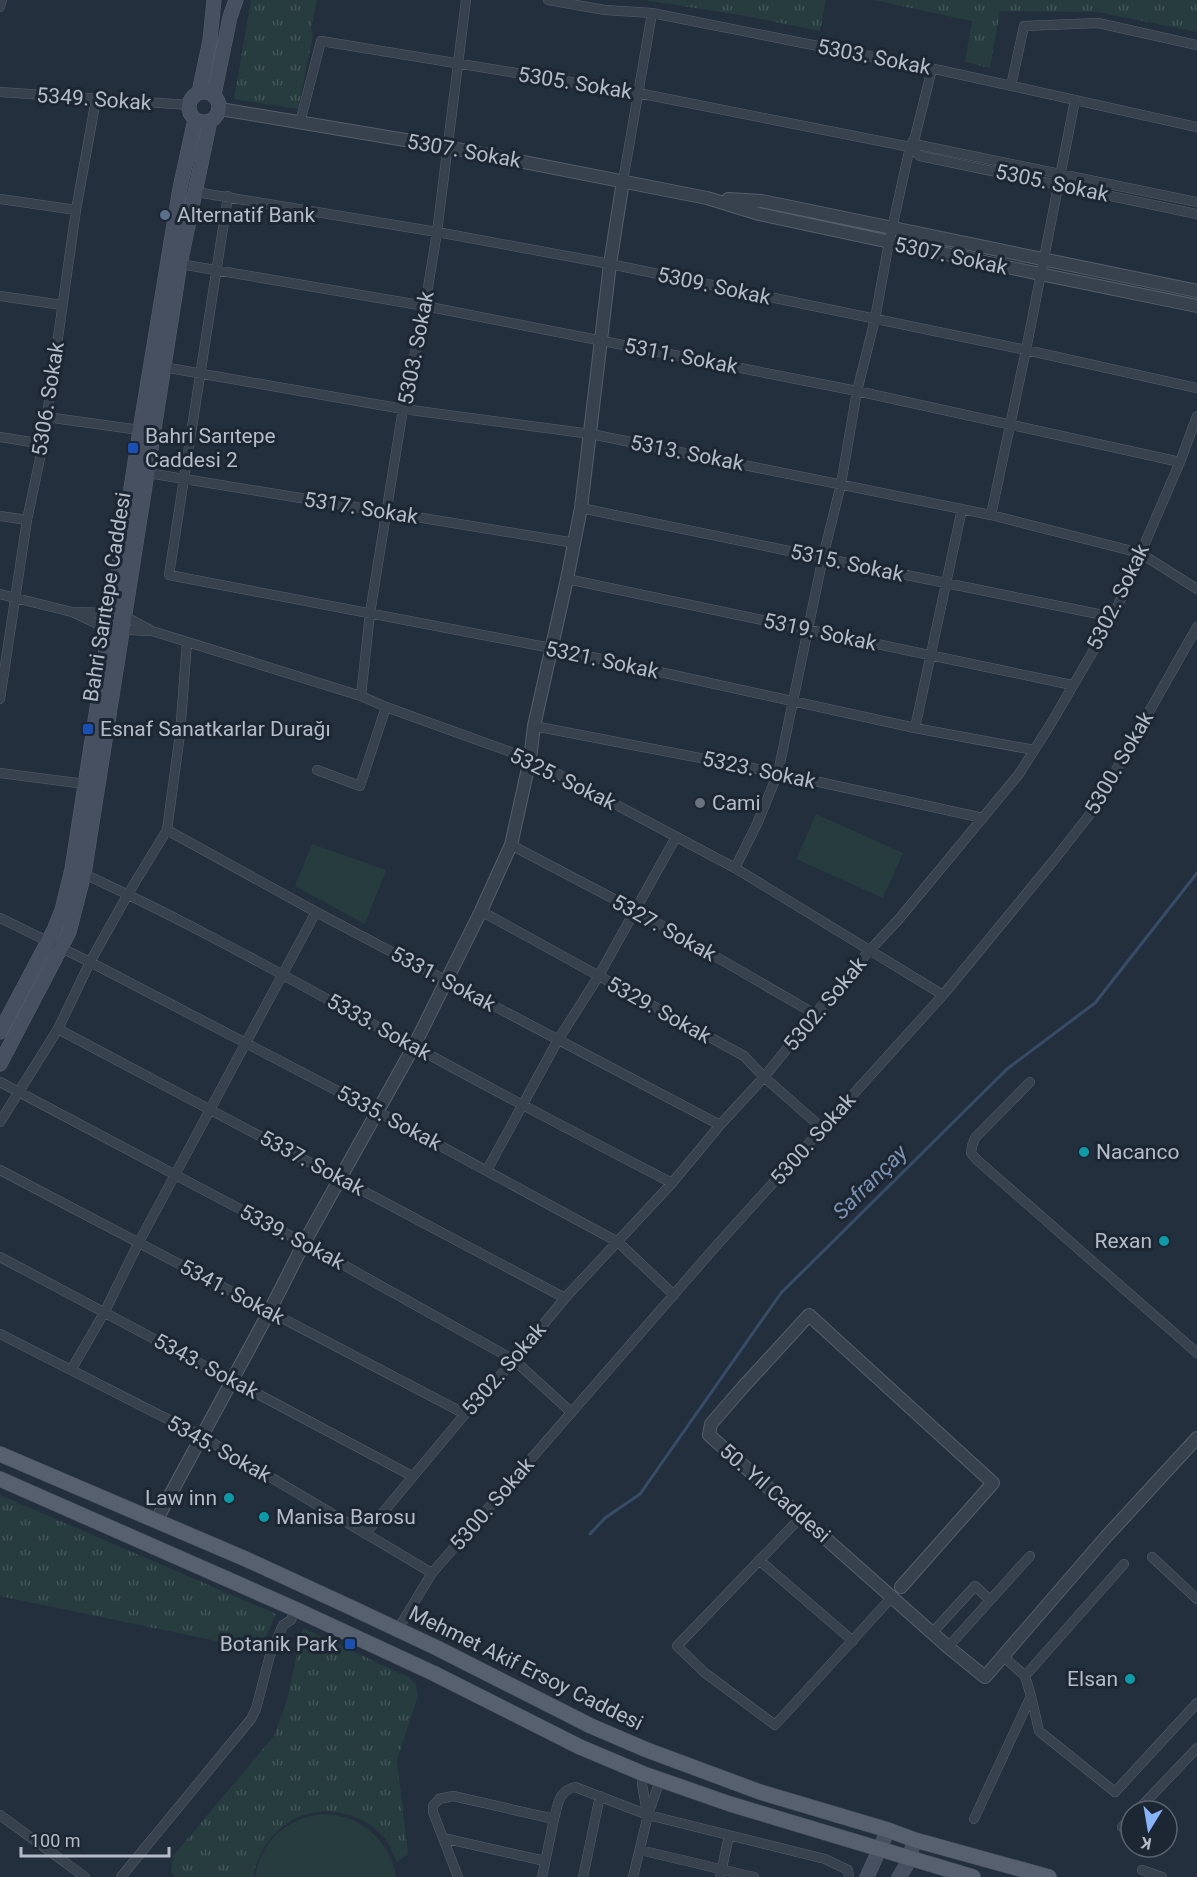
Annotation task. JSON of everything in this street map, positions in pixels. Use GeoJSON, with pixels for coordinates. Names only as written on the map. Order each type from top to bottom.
{"type":"FeatureCollection","features":[{"type":"Feature","properties":{"kind":"main road"},"geometry":{"type":"LineString","coordinates":[[199,92],[210,40],[214,0]]}},
{"type":"Feature","properties":{"kind":"main road"},"geometry":{"type":"LineString","coordinates":[[214,95],[230,17],[236,0]]}},
{"type":"Feature","properties":{"kind":"main road"},"geometry":{"type":"LineString","coordinates":[[210,121],[195,119],[189,111],[192,97],[199,92],[210,92],[218,99],[220,109]]}},
{"type":"Feature","properties":{"kind":"main road","name":"Bahri Sarıtepe Caddesi"},"geometry":{"type":"LineString","coordinates":[[0,1032],[48,942],[62,910],[72,869],[108,629],[117,614],[148,473],[180,264],[210,121],[220,109]]}},
{"type":"Feature","properties":{"kind":"main road","name":"Bahri Sarıtepe Caddesi"},"geometry":{"type":"LineString","coordinates":[[0,1064],[69,932],[84,874],[122,631],[117,614],[140,430],[180,188],[195,119]]}},
{"type":"Feature","properties":{"kind":"main road","name":"Mehmet Akif Ersoy Caddesi"},"geometry":{"type":"LineString","coordinates":[[0,1454],[248,1560],[398,1629],[591,1726],[647,1750],[760,1792],[915,1840],[1049,1877]]}},
{"type":"Feature","properties":{"kind":"main road"},"geometry":{"type":"LineString","coordinates":[[0,1479],[295,1609],[433,1673],[580,1747],[644,1774],[730,1804],[973,1877]]}},
{"type":"Feature","properties":{"kind":"main road"},"geometry":{"type":"LineString","coordinates":[[867,1877],[888,1830]]}},
{"type":"Feature","properties":{"kind":"main road"},"geometry":{"type":"LineString","coordinates":[[899,1877],[915,1840]]}},
{"type":"Feature","properties":{"kind":"street"},"geometry":{"type":"LineString","coordinates":[[0,7],[2,0]]}},
{"type":"Feature","properties":{"kind":"street","name":"5303. Sokak"},"geometry":{"type":"LineString","coordinates":[[361,696],[370,613],[386,512],[437,232],[466,0]]}},
{"type":"Feature","properties":{"kind":"street","name":"5303. Sokak"},"geometry":{"type":"LineString","coordinates":[[548,0],[605,10],[652,13],[932,69],[1197,127]]}},
{"type":"Feature","properties":{"kind":"street"},"geometry":{"type":"LineString","coordinates":[[156,1521],[304,1243],[414,1046],[511,845],[581,508],[610,264],[622,181],[652,13]]}},
{"type":"Feature","properties":{"kind":"street"},"geometry":{"type":"LineString","coordinates":[[1011,86],[1024,27],[1098,23],[1197,45]]}},
{"type":"Feature","properties":{"kind":"street","name":"5305. Sokak"},"geometry":{"type":"LineString","coordinates":[[300,122],[321,41],[638,93],[910,147],[919,145],[1197,202]]}},
{"type":"Feature","properties":{"kind":"street"},"geometry":{"type":"LineString","coordinates":[[735,868],[757,824],[778,773],[823,557],[841,484],[857,391],[875,319],[892,228],[910,147],[915,137],[932,69]]}},
{"type":"Feature","properties":{"kind":"street","name":"5349. Sokak"},"geometry":{"type":"LineString","coordinates":[[0,92],[189,105]]}},
{"type":"Feature","properties":{"kind":"street","name":"5306. Sokak"},"geometry":{"type":"LineString","coordinates":[[0,699],[27,520],[43,444],[76,210],[96,99]]}},
{"type":"Feature","properties":{"kind":"street"},"geometry":{"type":"LineString","coordinates":[[991,515],[1075,100]]}},
{"type":"Feature","properties":{"kind":"street","name":"5307. Sokak"},"geometry":{"type":"LineString","coordinates":[[220,109],[447,147],[707,198],[759,214],[1197,306]]}},
{"type":"Feature","properties":{"kind":"street","name":"5305. Sokak"},"geometry":{"type":"LineString","coordinates":[[910,147],[920,156],[1197,214]]}},
{"type":"Feature","properties":{"kind":"street","name":"5309. Sokak"},"geometry":{"type":"LineString","coordinates":[[196,192],[437,232],[610,264],[1026,350],[1197,388]]}},
{"type":"Feature","properties":{"kind":"street"},"geometry":{"type":"LineString","coordinates":[[184,478],[228,196]]}},
{"type":"Feature","properties":{"kind":"street","name":"5307. Sokak"},"geometry":{"type":"LineString","coordinates":[[707,198],[762,201],[1197,291]]}},
{"type":"Feature","properties":{"kind":"street"},"geometry":{"type":"LineString","coordinates":[[0,199],[76,210]]}},
{"type":"Feature","properties":{"kind":"street","name":"5311. Sokak"},"geometry":{"type":"LineString","coordinates":[[180,264],[425,306],[601,340],[857,391],[1180,462]]}},
{"type":"Feature","properties":{"kind":"street"},"geometry":{"type":"LineString","coordinates":[[0,296],[62,305]]}},
{"type":"Feature","properties":{"kind":"street","name":"5313. Sokak"},"geometry":{"type":"LineString","coordinates":[[163,368],[403,409],[591,434],[991,515],[1140,553],[1197,589]]}},
{"type":"Feature","properties":{"kind":"street","name":"5302. Sokak"},"geometry":{"type":"LineString","coordinates":[[365,1534],[565,1298],[672,1183],[764,1077],[814,1014],[899,919],[1019,774],[1113,616],[1180,462],[1197,416]]}},
{"type":"Feature","properties":{"kind":"street"},"geometry":{"type":"LineString","coordinates":[[46,417],[140,430]]}},
{"type":"Feature","properties":{"kind":"street"},"geometry":{"type":"LineString","coordinates":[[0,437],[43,444]]}},
{"type":"Feature","properties":{"kind":"street","name":"5317. Sokak"},"geometry":{"type":"LineString","coordinates":[[148,473],[575,543]]}},
{"type":"Feature","properties":{"kind":"street","name":"5321. Sokak"},"geometry":{"type":"LineString","coordinates":[[184,478],[169,576],[551,648],[915,729],[1034,750]]}},
{"type":"Feature","properties":{"kind":"street","name":"5315. Sokak"},"geometry":{"type":"LineString","coordinates":[[581,508],[946,584],[1113,616]]}},
{"type":"Feature","properties":{"kind":"street"},"geometry":{"type":"LineString","coordinates":[[915,729],[962,509]]}},
{"type":"Feature","properties":{"kind":"street"},"geometry":{"type":"LineString","coordinates":[[0,516],[27,520]]}},
{"type":"Feature","properties":{"kind":"street","name":"5319. Sokak"},"geometry":{"type":"LineString","coordinates":[[567,579],[1072,686]]}},
{"type":"Feature","properties":{"kind":"street"},"geometry":{"type":"LineString","coordinates":[[0,594],[72,612],[108,629],[152,631]]}},
{"type":"Feature","properties":{"kind":"street"},"geometry":{"type":"LineString","coordinates":[[72,612],[117,614],[152,631]]}},
{"type":"Feature","properties":{"kind":"street","name":"5300. Sokak"},"geometry":{"type":"LineString","coordinates":[[398,1629],[432,1573],[674,1295],[943,995],[1054,861],[1094,809],[1197,627]]}},
{"type":"Feature","properties":{"kind":"street","name":"5325. Sokak"},"geometry":{"type":"LineString","coordinates":[[152,631],[361,696],[530,759],[735,868],[943,995]]}},
{"type":"Feature","properties":{"kind":"street"},"geometry":{"type":"LineString","coordinates":[[0,1122],[58,1029],[90,962],[167,830],[180,734],[187,642]]}},
{"type":"Feature","properties":{"kind":"street"},"geometry":{"type":"LineString","coordinates":[[318,770],[360,786],[386,707]]}},
{"type":"Feature","properties":{"kind":"street","name":"5323. Sokak"},"geometry":{"type":"LineString","coordinates":[[534,726],[778,773],[983,818]]}},
{"type":"Feature","properties":{"kind":"street"},"geometry":{"type":"LineString","coordinates":[[0,773],[85,784]]}},
{"type":"Feature","properties":{"kind":"street","name":"5331. Sokak"},"geometry":{"type":"LineString","coordinates":[[167,830],[316,912],[720,1125]]}},
{"type":"Feature","properties":{"kind":"street"},"geometry":{"type":"LineString","coordinates":[[487,1170],[558,1040],[598,977],[676,837]]}},
{"type":"Feature","properties":{"kind":"street","name":"5327. Sokak"},"geometry":{"type":"LineString","coordinates":[[511,845],[635,910],[814,1014]]}},
{"type":"Feature","properties":{"kind":"street","name":"5333. Sokak"},"geometry":{"type":"LineString","coordinates":[[84,874],[128,894],[283,975],[522,1105],[672,1183]]}},
{"type":"Feature","properties":{"kind":"street","name":"5329. Sokak"},"geometry":{"type":"LineString","coordinates":[[481,910],[744,1056],[764,1077],[822,1128]]}},
{"type":"Feature","properties":{"kind":"street"},"geometry":{"type":"LineString","coordinates":[[71,1370],[104,1313],[139,1242],[316,912]]}},
{"type":"Feature","properties":{"kind":"street","name":"5335. Sokak"},"geometry":{"type":"LineString","coordinates":[[0,918],[245,1042],[618,1242],[674,1295]]}},
{"type":"Feature","properties":{"kind":"street","name":"5337. Sokak"},"geometry":{"type":"LineString","coordinates":[[58,1029],[565,1298]]}},
{"type":"Feature","properties":{"kind":"street","name":"5339. Sokak"},"geometry":{"type":"LineString","coordinates":[[0,1082],[304,1243],[514,1360],[571,1412]]}},
{"type":"Feature","properties":{"kind":"street"},"geometry":{"type":"LineString","coordinates":[[1030,1082],[975,1138],[971,1153],[1197,1353]]}},
{"type":"Feature","properties":{"kind":"street","name":"5341. Sokak"},"geometry":{"type":"LineString","coordinates":[[0,1170],[465,1414]]}},
{"type":"Feature","properties":{"kind":"street","name":"5343. Sokak"},"geometry":{"type":"LineString","coordinates":[[0,1257],[412,1476]]}},
{"type":"Feature","properties":{"kind":"street","name":"50. Yıl Caddesi"},"geometry":{"type":"LineString","coordinates":[[901,1587],[993,1484],[809,1315],[711,1424],[709,1435],[932,1633],[985,1677],[1105,1538],[1197,1438]]}},
{"type":"Feature","properties":{"kind":"street","name":"5345. Sokak"},"geometry":{"type":"LineString","coordinates":[[0,1334],[201,1436],[432,1573]]}},
{"type":"Feature","properties":{"kind":"street"},"geometry":{"type":"LineString","coordinates":[[802,1516],[677,1646],[705,1673],[775,1725],[892,1597]]}},
{"type":"Feature","properties":{"kind":"street"},"geometry":{"type":"LineString","coordinates":[[948,1647],[1030,1556]]}},
{"type":"Feature","properties":{"kind":"street"},"geometry":{"type":"LineString","coordinates":[[1152,1557],[1197,1599]]}},
{"type":"Feature","properties":{"kind":"street"},"geometry":{"type":"LineString","coordinates":[[759,1560],[853,1641]]}},
{"type":"Feature","properties":{"kind":"street"},"geometry":{"type":"LineString","coordinates":[[1025,1676],[1124,1564]]}},
{"type":"Feature","properties":{"kind":"street"},"geometry":{"type":"LineString","coordinates":[[932,1633],[975,1586],[990,1600]]}},
{"type":"Feature","properties":{"kind":"street"},"geometry":{"type":"LineString","coordinates":[[957,1605],[973,1619]]}},
{"type":"Feature","properties":{"kind":"street"},"geometry":{"type":"LineString","coordinates":[[121,1877],[251,1719],[256,1709],[270,1655],[283,1625],[291,1620],[295,1609]]}},
{"type":"Feature","properties":{"kind":"street"},"geometry":{"type":"LineString","coordinates":[[1003,1656],[1025,1676],[1039,1731],[1115,1792],[1197,1703]]}},
{"type":"Feature","properties":{"kind":"street"},"geometry":{"type":"LineString","coordinates":[[974,1819],[1031,1696]]}},
{"type":"Feature","properties":{"kind":"street"},"geometry":{"type":"LineString","coordinates":[[1148,1799],[1197,1748]]}},
{"type":"Feature","properties":{"kind":"street"},"geometry":{"type":"LineString","coordinates":[[644,1774],[642,1784],[648,1815]]}},
{"type":"Feature","properties":{"kind":"street"},"geometry":{"type":"LineString","coordinates":[[633,1877],[648,1815],[660,1780]]}},
{"type":"Feature","properties":{"kind":"street"},"geometry":{"type":"LineString","coordinates":[[542,1877],[561,1794],[566,1789],[574,1787],[648,1815],[825,1859],[848,1870],[849,1877]]}},
{"type":"Feature","properties":{"kind":"street"},"geometry":{"type":"LineString","coordinates":[[458,1877],[435,1818],[433,1806],[439,1799],[453,1796],[554,1819]]}},
{"type":"Feature","properties":{"kind":"street"},"geometry":{"type":"LineString","coordinates":[[583,1877],[600,1796]]}},
{"type":"Feature","properties":{"kind":"street"},"geometry":{"type":"LineString","coordinates":[[0,1815],[85,1877]]}},
{"type":"Feature","properties":{"kind":"street"},"geometry":{"type":"LineString","coordinates":[[721,1873],[729,1836]]}},
{"type":"Feature","properties":{"kind":"street"},"geometry":{"type":"LineString","coordinates":[[443,1838],[545,1861]]}},
{"type":"Feature","properties":{"kind":"street"},"geometry":{"type":"LineString","coordinates":[[640,1850],[721,1873],[754,1877]]}},
{"type":"Feature","properties":{"kind":"street"},"geometry":{"type":"LineString","coordinates":[[1142,1870],[1162,1877]]}},
{"type":"Feature","properties":{"kind":"green space"},"geometry":{"type":"Polygon","coordinates":[[[251,0],[317,0],[311,28],[313,35],[298,109],[234,99],[251,0]]]}},
{"type":"Feature","properties":{"kind":"green space"},"geometry":{"type":"Polygon","coordinates":[[[644,0],[826,0],[820,31],[746,16],[644,0]]]}},
{"type":"Feature","properties":{"kind":"green space"},"geometry":{"type":"Polygon","coordinates":[[[873,0],[1197,0],[1197,32],[1098,12],[1000,11],[990,68],[965,62],[972,21],[873,0]]]}},
{"type":"Feature","properties":{"kind":"green space"},"geometry":{"type":"Polygon","coordinates":[[[816,814],[903,853],[883,898],[796,859],[816,814]]]}},
{"type":"Feature","properties":{"kind":"green space"},"geometry":{"type":"Polygon","coordinates":[[[312,844],[386,870],[365,924],[295,886],[312,844]]]}},
{"type":"Feature","properties":{"kind":"green space"},"geometry":{"type":"Polygon","coordinates":[[[0,1495],[276,1614],[260,1650],[0,1596],[0,1495]]]}},
{"type":"Feature","properties":{"kind":"green space"},"geometry":{"type":"Polygon","coordinates":[[[303,1628],[410,1678],[416,1685],[418,1696],[397,1760],[408,1854],[397,1862],[384,1837],[368,1824],[340,1812],[322,1811],[306,1814],[291,1821],[278,1831],[258,1859],[253,1877],[175,1877],[171,1871],[173,1856],[274,1736],[286,1703],[303,1628]]]}},
{"type":"Feature","properties":{"kind":"green space"},"geometry":{"type":"Polygon","coordinates":[[[324,1814],[350,1819],[372,1832],[387,1852],[396,1877],[255,1877],[263,1852],[278,1833],[298,1820],[324,1814]]]}},
{"type":"Feature","properties":{"kind":"waterway","name":"Safrançay"},"geometry":{"type":"LineString","coordinates":[[590,1534],[605,1518],[640,1494],[781,1293],[1007,1069],[1095,1003],[1197,873]]}},
{"type":"Feature","properties":{"kind":"place","name":"Alternatif Bank"},"geometry":{"type":"Point","coordinates":[165,215]}},
{"type":"Feature","properties":{"kind":"place","name":"Bahri Sarıtepe Caddesi 2"},"geometry":{"type":"Point","coordinates":[133,448]}},
{"type":"Feature","properties":{"kind":"place","name":"Esnaf Sanatkarlar Durağı"},"geometry":{"type":"Point","coordinates":[88,729]}},
{"type":"Feature","properties":{"kind":"place","name":"Cami"},"geometry":{"type":"Point","coordinates":[700,803]}},
{"type":"Feature","properties":{"kind":"place","name":"Nacanco"},"geometry":{"type":"Point","coordinates":[1084,1152]}},
{"type":"Feature","properties":{"kind":"place","name":"Rexan"},"geometry":{"type":"Point","coordinates":[1164,1241]}},
{"type":"Feature","properties":{"kind":"place","name":"Law inn"},"geometry":{"type":"Point","coordinates":[229,1498]}},
{"type":"Feature","properties":{"kind":"place","name":"Manisa Barosu"},"geometry":{"type":"Point","coordinates":[264,1517]}},
{"type":"Feature","properties":{"kind":"place","name":"Botanik Park"},"geometry":{"type":"Point","coordinates":[350,1644]}},
{"type":"Feature","properties":{"kind":"place","name":"Elsan"},"geometry":{"type":"Point","coordinates":[1130,1679]}}]}
